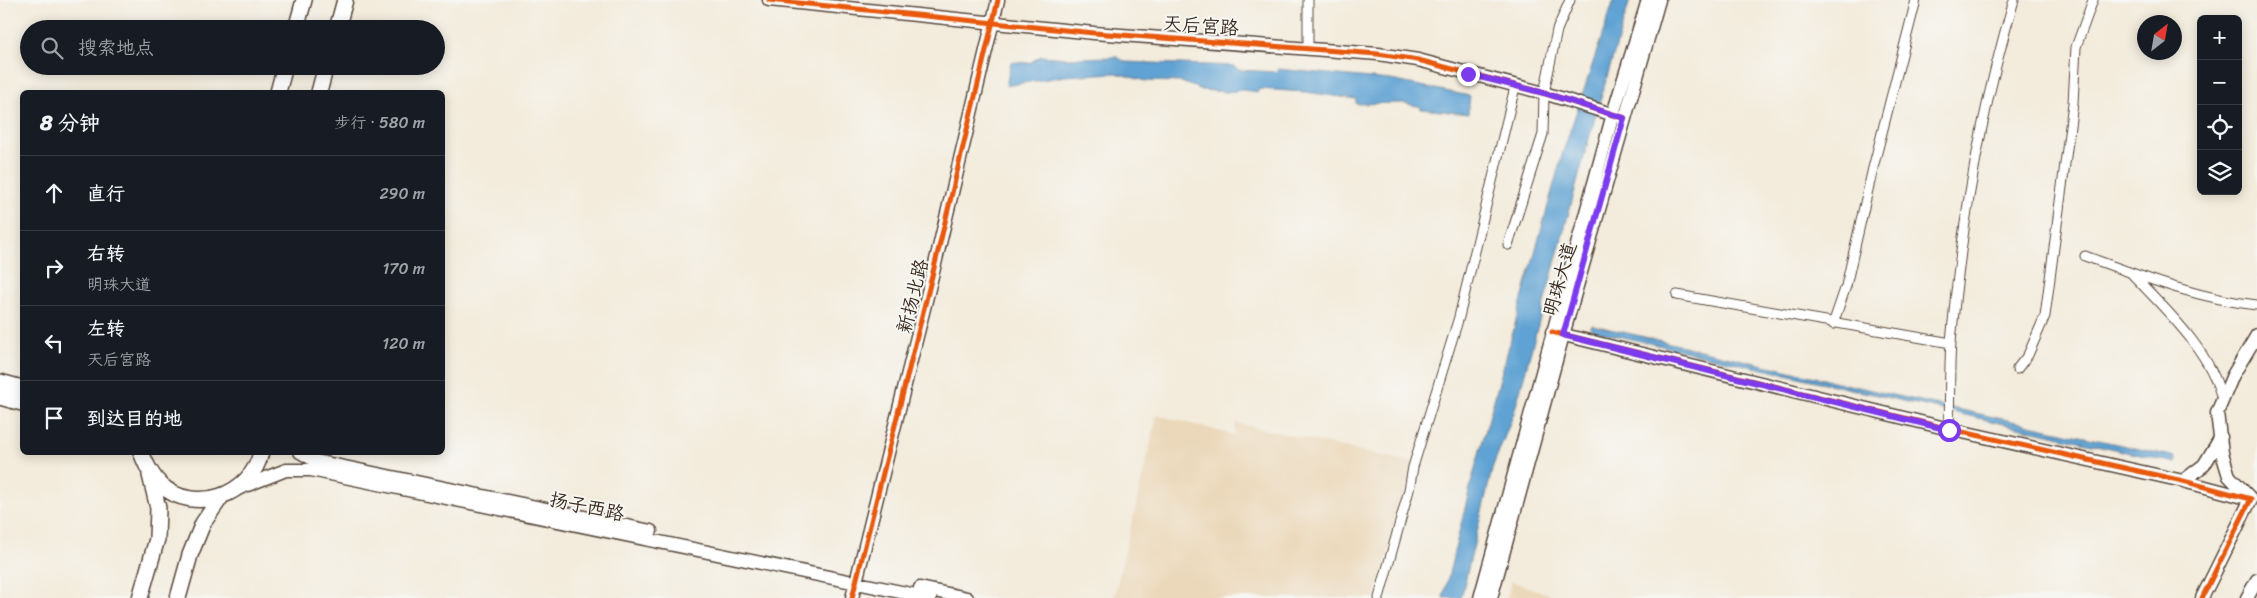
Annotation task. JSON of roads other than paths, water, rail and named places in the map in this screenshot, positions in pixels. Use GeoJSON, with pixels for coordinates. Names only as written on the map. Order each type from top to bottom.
{"type":"FeatureCollection","features":[{"type":"Feature","properties":{"kind":"main road"},"geometry":{"type":"LineString","coordinates":[[298,20],[304,0]]}},
{"type":"Feature","properties":{"kind":"main road"},"geometry":{"type":"LineString","coordinates":[[339,20],[345,0]]}},
{"type":"Feature","properties":{"kind":"main road","name":"天后宫路"},"geometry":{"type":"LineString","coordinates":[[769,0],[1094,33],[1308,47],[1418,60],[1515,87],[1544,93],[1614,114]]}},
{"type":"Feature","properties":{"kind":"main road","name":"新扬北路"},"geometry":{"type":"LineString","coordinates":[[852,598],[936,264],[998,0]]}},
{"type":"Feature","properties":{"kind":"main road","name":"明珠大道"},"geometry":{"type":"LineString","coordinates":[[1491,598],[1614,114],[1648,0]]}},
{"type":"Feature","properties":{"kind":"main road","name":"明珠大道"},"geometry":{"type":"LineString","coordinates":[[1614,114],[1659,0]]}},
{"type":"Feature","properties":{"kind":"main road"},"geometry":{"type":"LineString","coordinates":[[279,90],[283,75]]}},
{"type":"Feature","properties":{"kind":"main road"},"geometry":{"type":"LineString","coordinates":[[320,90],[324,75]]}},
{"type":"Feature","properties":{"kind":"main road"},"geometry":{"type":"LineString","coordinates":[[1558,334],[2183,481],[2254,501]]}},
{"type":"Feature","properties":{"kind":"main road","name":"明珠大道"},"geometry":{"type":"LineString","coordinates":[[1480,598],[1558,334]]}},
{"type":"Feature","properties":{"kind":"main road"},"geometry":{"type":"LineString","coordinates":[[2254,501],[2229,476],[2220,437],[2217,413],[2232,375],[2257,335]]}},
{"type":"Feature","properties":{"kind":"main road"},"geometry":{"type":"LineString","coordinates":[[0,382],[20,387]]}},
{"type":"Feature","properties":{"kind":"main road"},"geometry":{"type":"LineString","coordinates":[[0,397],[20,402]]}},
{"type":"Feature","properties":{"kind":"main road"},"geometry":{"type":"LineString","coordinates":[[2183,481],[2204,464],[2220,437]]}},
{"type":"Feature","properties":{"kind":"main road"},"geometry":{"type":"LineString","coordinates":[[140,598],[157,539],[158,508],[149,471],[142,455]]}},
{"type":"Feature","properties":{"kind":"main road"},"geometry":{"type":"LineString","coordinates":[[149,471],[161,485],[179,496],[200,500],[220,497],[237,489],[251,476],[260,455]]}},
{"type":"Feature","properties":{"kind":"main road","name":"扬子西路"},"geometry":{"type":"LineString","coordinates":[[305,455],[316,461],[857,578],[930,598]]}},
{"type":"Feature","properties":{"kind":"main road","name":"扬子西路"},"geometry":{"type":"LineString","coordinates":[[237,489],[286,470],[311,470],[967,598]]}},
{"type":"Feature","properties":{"kind":"main road"},"geometry":{"type":"LineString","coordinates":[[178,598],[190,555],[203,523],[220,497]]}},
{"type":"Feature","properties":{"kind":"main road"},"geometry":{"type":"LineString","coordinates":[[2202,598],[2254,501]]}},
{"type":"Feature","properties":{"kind":"main road"},"geometry":{"type":"LineString","coordinates":[[2247,598],[2257,580]]}},
{"type":"Feature","properties":{"kind":"street"},"geometry":{"type":"LineString","coordinates":[[1308,0],[1308,47]]}},
{"type":"Feature","properties":{"kind":"street"},"geometry":{"type":"LineString","coordinates":[[1508,245],[1543,134],[1544,93],[1556,30],[1570,0]]}},
{"type":"Feature","properties":{"kind":"street"},"geometry":{"type":"LineString","coordinates":[[1833,324],[1846,286],[1873,168],[1916,0]]}},
{"type":"Feature","properties":{"kind":"street"},"geometry":{"type":"LineString","coordinates":[[1949,426],[1951,343],[1961,255],[1982,123],[2014,0]]}},
{"type":"Feature","properties":{"kind":"street"},"geometry":{"type":"LineString","coordinates":[[2017,369],[2028,355],[2044,316],[2073,103],[2076,47],[2093,0]]}},
{"type":"Feature","properties":{"kind":"street"},"geometry":{"type":"LineString","coordinates":[[1379,598],[1410,490],[1413,468],[1460,317],[1515,87]]}},
{"type":"Feature","properties":{"kind":"street"},"geometry":{"type":"LineString","coordinates":[[2085,256],[2177,287],[2242,304],[2257,305]]}},
{"type":"Feature","properties":{"kind":"street"},"geometry":{"type":"LineString","coordinates":[[2130,272],[2174,319],[2204,358],[2218,383],[2222,402]]}},
{"type":"Feature","properties":{"kind":"street"},"geometry":{"type":"LineString","coordinates":[[1677,294],[1833,324],[1951,343]]}},
{"type":"Feature","properties":{"kind":"water"},"geometry":{"type":"Polygon","coordinates":[[[1614,0],[1630,0],[1592,128],[1514,413],[1493,466],[1461,598],[1443,598],[1472,479],[1562,155],[1614,0]]]}},
{"type":"Feature","properties":{"kind":"water"},"geometry":{"type":"Polygon","coordinates":[[[1041,56],[1067,58],[1117,57],[1126,62],[1235,66],[1238,70],[1277,72],[1278,69],[1391,80],[1470,96],[1468,114],[1421,109],[1421,107],[1404,103],[1356,104],[1356,99],[1305,92],[1258,89],[1258,92],[1202,90],[1181,82],[1145,81],[1116,73],[1065,76],[1006,86],[1011,62],[1029,63],[1041,56]]]}},
{"type":"Feature","properties":{"kind":"water"},"geometry":{"type":"Polygon","coordinates":[[[1593,325],[1884,393],[2176,457],[2175,463],[1592,330],[1590,327],[1593,325]]]}}]}
